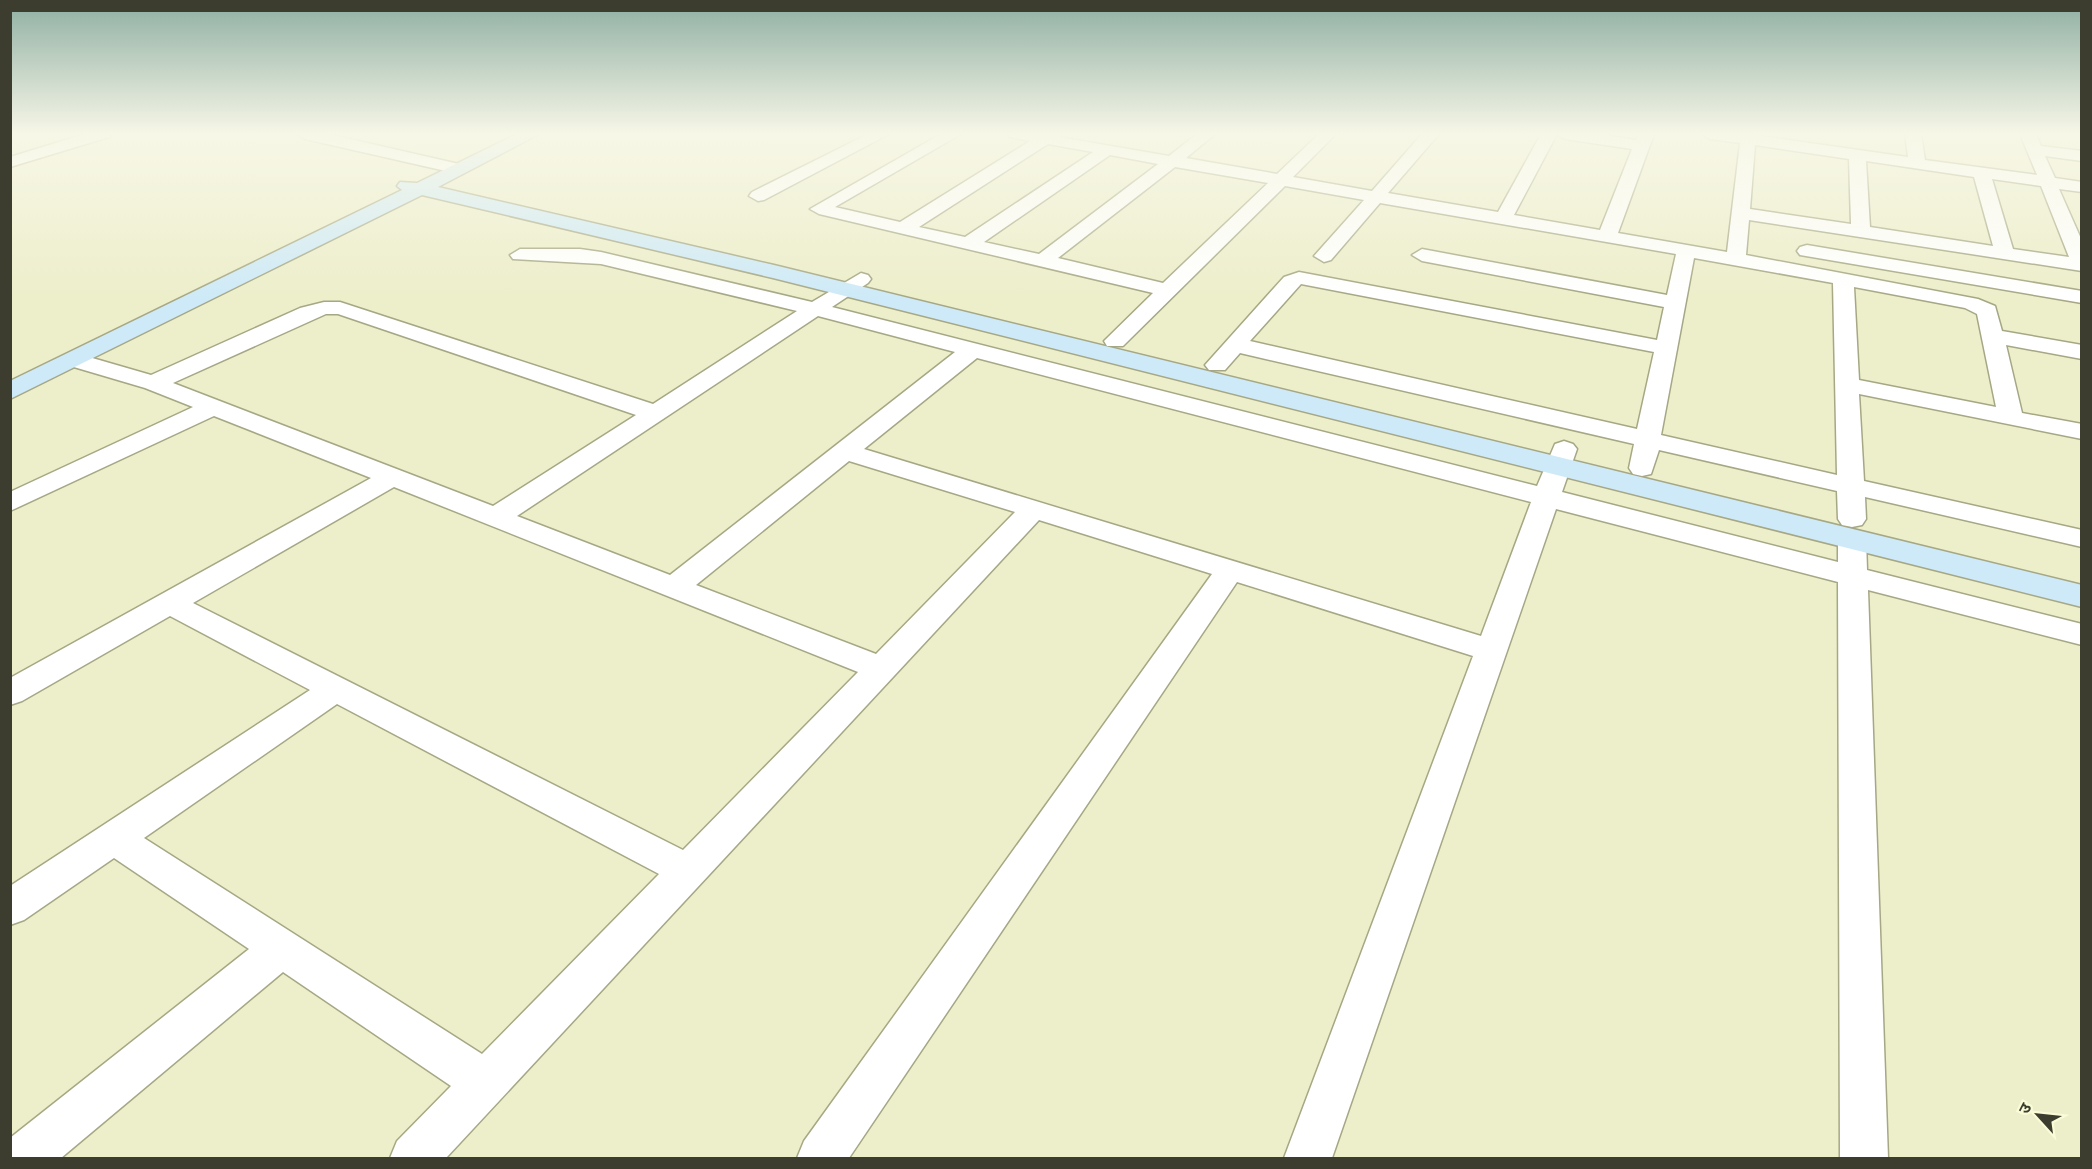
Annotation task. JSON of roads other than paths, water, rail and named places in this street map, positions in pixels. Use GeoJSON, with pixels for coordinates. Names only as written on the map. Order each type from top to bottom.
{"type":"FeatureCollection","features":[{"type":"Feature","properties":{"kind":"street"},"geometry":{"type":"LineString","coordinates":[[10,375],[409,189]]}},
{"type":"Feature","properties":{"kind":"street"},"geometry":{"type":"LineString","coordinates":[[10,391],[411,189]]}},
{"type":"Feature","properties":{"kind":"street"},"geometry":{"type":"LineString","coordinates":[[479,189],[1556,471],[1642,468],[2082,596]]}},
{"type":"Feature","properties":{"kind":"street"},"geometry":{"type":"LineString","coordinates":[[758,195],[771,189]]}},
{"type":"Feature","properties":{"kind":"street"},"geometry":{"type":"LineString","coordinates":[[856,189],[819,209],[1168,290]]}},
{"type":"Feature","properties":{"kind":"street"},"geometry":{"type":"LineString","coordinates":[[902,229],[967,189]]}},
{"type":"Feature","properties":{"kind":"street"},"geometry":{"type":"LineString","coordinates":[[968,244],[1050,189]]}},
{"type":"Feature","properties":{"kind":"street"},"geometry":{"type":"LineString","coordinates":[[1042,261],[1137,189]]}},
{"type":"Feature","properties":{"kind":"street"},"geometry":{"type":"LineString","coordinates":[[1115,341],[1272,189]]}},
{"type":"Feature","properties":{"kind":"street"},"geometry":{"type":"LineString","coordinates":[[1328,189],[1736,259],[1982,307],[1987,311],[2011,417]]}},
{"type":"Feature","properties":{"kind":"street"},"geometry":{"type":"LineString","coordinates":[[1324,256],[1383,189]]}},
{"type":"Feature","properties":{"kind":"street"},"geometry":{"type":"LineString","coordinates":[[1503,219],[1519,189]]}},
{"type":"Feature","properties":{"kind":"street"},"geometry":{"type":"LineString","coordinates":[[1607,237],[1625,189]]}},
{"type":"Feature","properties":{"kind":"street"},"geometry":{"type":"LineString","coordinates":[[1736,259],[1743,189]]}},
{"type":"Feature","properties":{"kind":"street"},"geometry":{"type":"LineString","coordinates":[[1859,189],[1861,231]]}},
{"type":"Feature","properties":{"kind":"street"},"geometry":{"type":"LineString","coordinates":[[1986,189],[2005,253]]}},
{"type":"Feature","properties":{"kind":"street"},"geometry":{"type":"LineString","coordinates":[[2051,189],[2082,265]]}},
{"type":"Feature","properties":{"kind":"street"},"geometry":{"type":"LineString","coordinates":[[1741,213],[2082,265]]}},
{"type":"Feature","properties":{"kind":"street"},"geometry":{"type":"LineString","coordinates":[[1642,468],[1686,251]]}},
{"type":"Feature","properties":{"kind":"street"},"geometry":{"type":"LineString","coordinates":[[1807,251],[2082,297]]}},
{"type":"Feature","properties":{"kind":"street"},"geometry":{"type":"LineString","coordinates":[[520,255],[580,255],[601,258],[815,309],[972,350],[1556,471],[2082,574]]}},
{"type":"Feature","properties":{"kind":"street"},"geometry":{"type":"LineString","coordinates":[[1422,255],[1674,303]]}},
{"type":"Feature","properties":{"kind":"street"},"geometry":{"type":"LineString","coordinates":[[1217,365],[1292,280],[1299,278],[1666,348]]}},
{"type":"Feature","properties":{"kind":"street"},"geometry":{"type":"LineString","coordinates":[[1843,280],[1852,486],[1864,1158]]}},
{"type":"Feature","properties":{"kind":"street"},"geometry":{"type":"LineString","coordinates":[[496,517],[853,285],[1217,365],[1556,471],[1854,577],[2082,635]]}},
{"type":"Feature","properties":{"kind":"street"},"geometry":{"type":"LineString","coordinates":[[153,383],[308,313],[324,308],[340,308],[656,413]]}},
{"type":"Feature","properties":{"kind":"street"},"geometry":{"type":"LineString","coordinates":[[1993,336],[2082,352]]}},
{"type":"Feature","properties":{"kind":"street"},"geometry":{"type":"LineString","coordinates":[[1236,345],[2082,539]]}},
{"type":"Feature","properties":{"kind":"street"},"geometry":{"type":"LineString","coordinates":[[674,587],[972,350]]}},
{"type":"Feature","properties":{"kind":"street"},"geometry":{"type":"LineString","coordinates":[[75,360],[153,383],[882,669]]}},
{"type":"Feature","properties":{"kind":"street"},"geometry":{"type":"LineString","coordinates":[[1848,384],[2082,432]]}},
{"type":"Feature","properties":{"kind":"street"},"geometry":{"type":"LineString","coordinates":[[10,503],[213,407]]}},
{"type":"Feature","properties":{"kind":"street"},"geometry":{"type":"LineString","coordinates":[[845,451],[1491,650]]}},
{"type":"Feature","properties":{"kind":"street"},"geometry":{"type":"LineString","coordinates":[[1308,1158],[1556,471]]}},
{"type":"Feature","properties":{"kind":"street"},"geometry":{"type":"LineString","coordinates":[[10,693],[392,477]]}},
{"type":"Feature","properties":{"kind":"street"},"geometry":{"type":"LineString","coordinates":[[414,1158],[1034,509]]}},
{"type":"Feature","properties":{"kind":"street"},"geometry":{"type":"LineString","coordinates":[[821,1158],[1230,570]]}},
{"type":"Feature","properties":{"kind":"street"},"geometry":{"type":"LineString","coordinates":[[169,603],[689,871]]}},
{"type":"Feature","properties":{"kind":"street"},"geometry":{"type":"LineString","coordinates":[[10,908],[336,689]]}},
{"type":"Feature","properties":{"kind":"street"},"geometry":{"type":"LineString","coordinates":[[114,838],[486,1083]]}},
{"type":"Feature","properties":{"kind":"street"},"geometry":{"type":"LineString","coordinates":[[24,1158],[280,948]]}}]}
